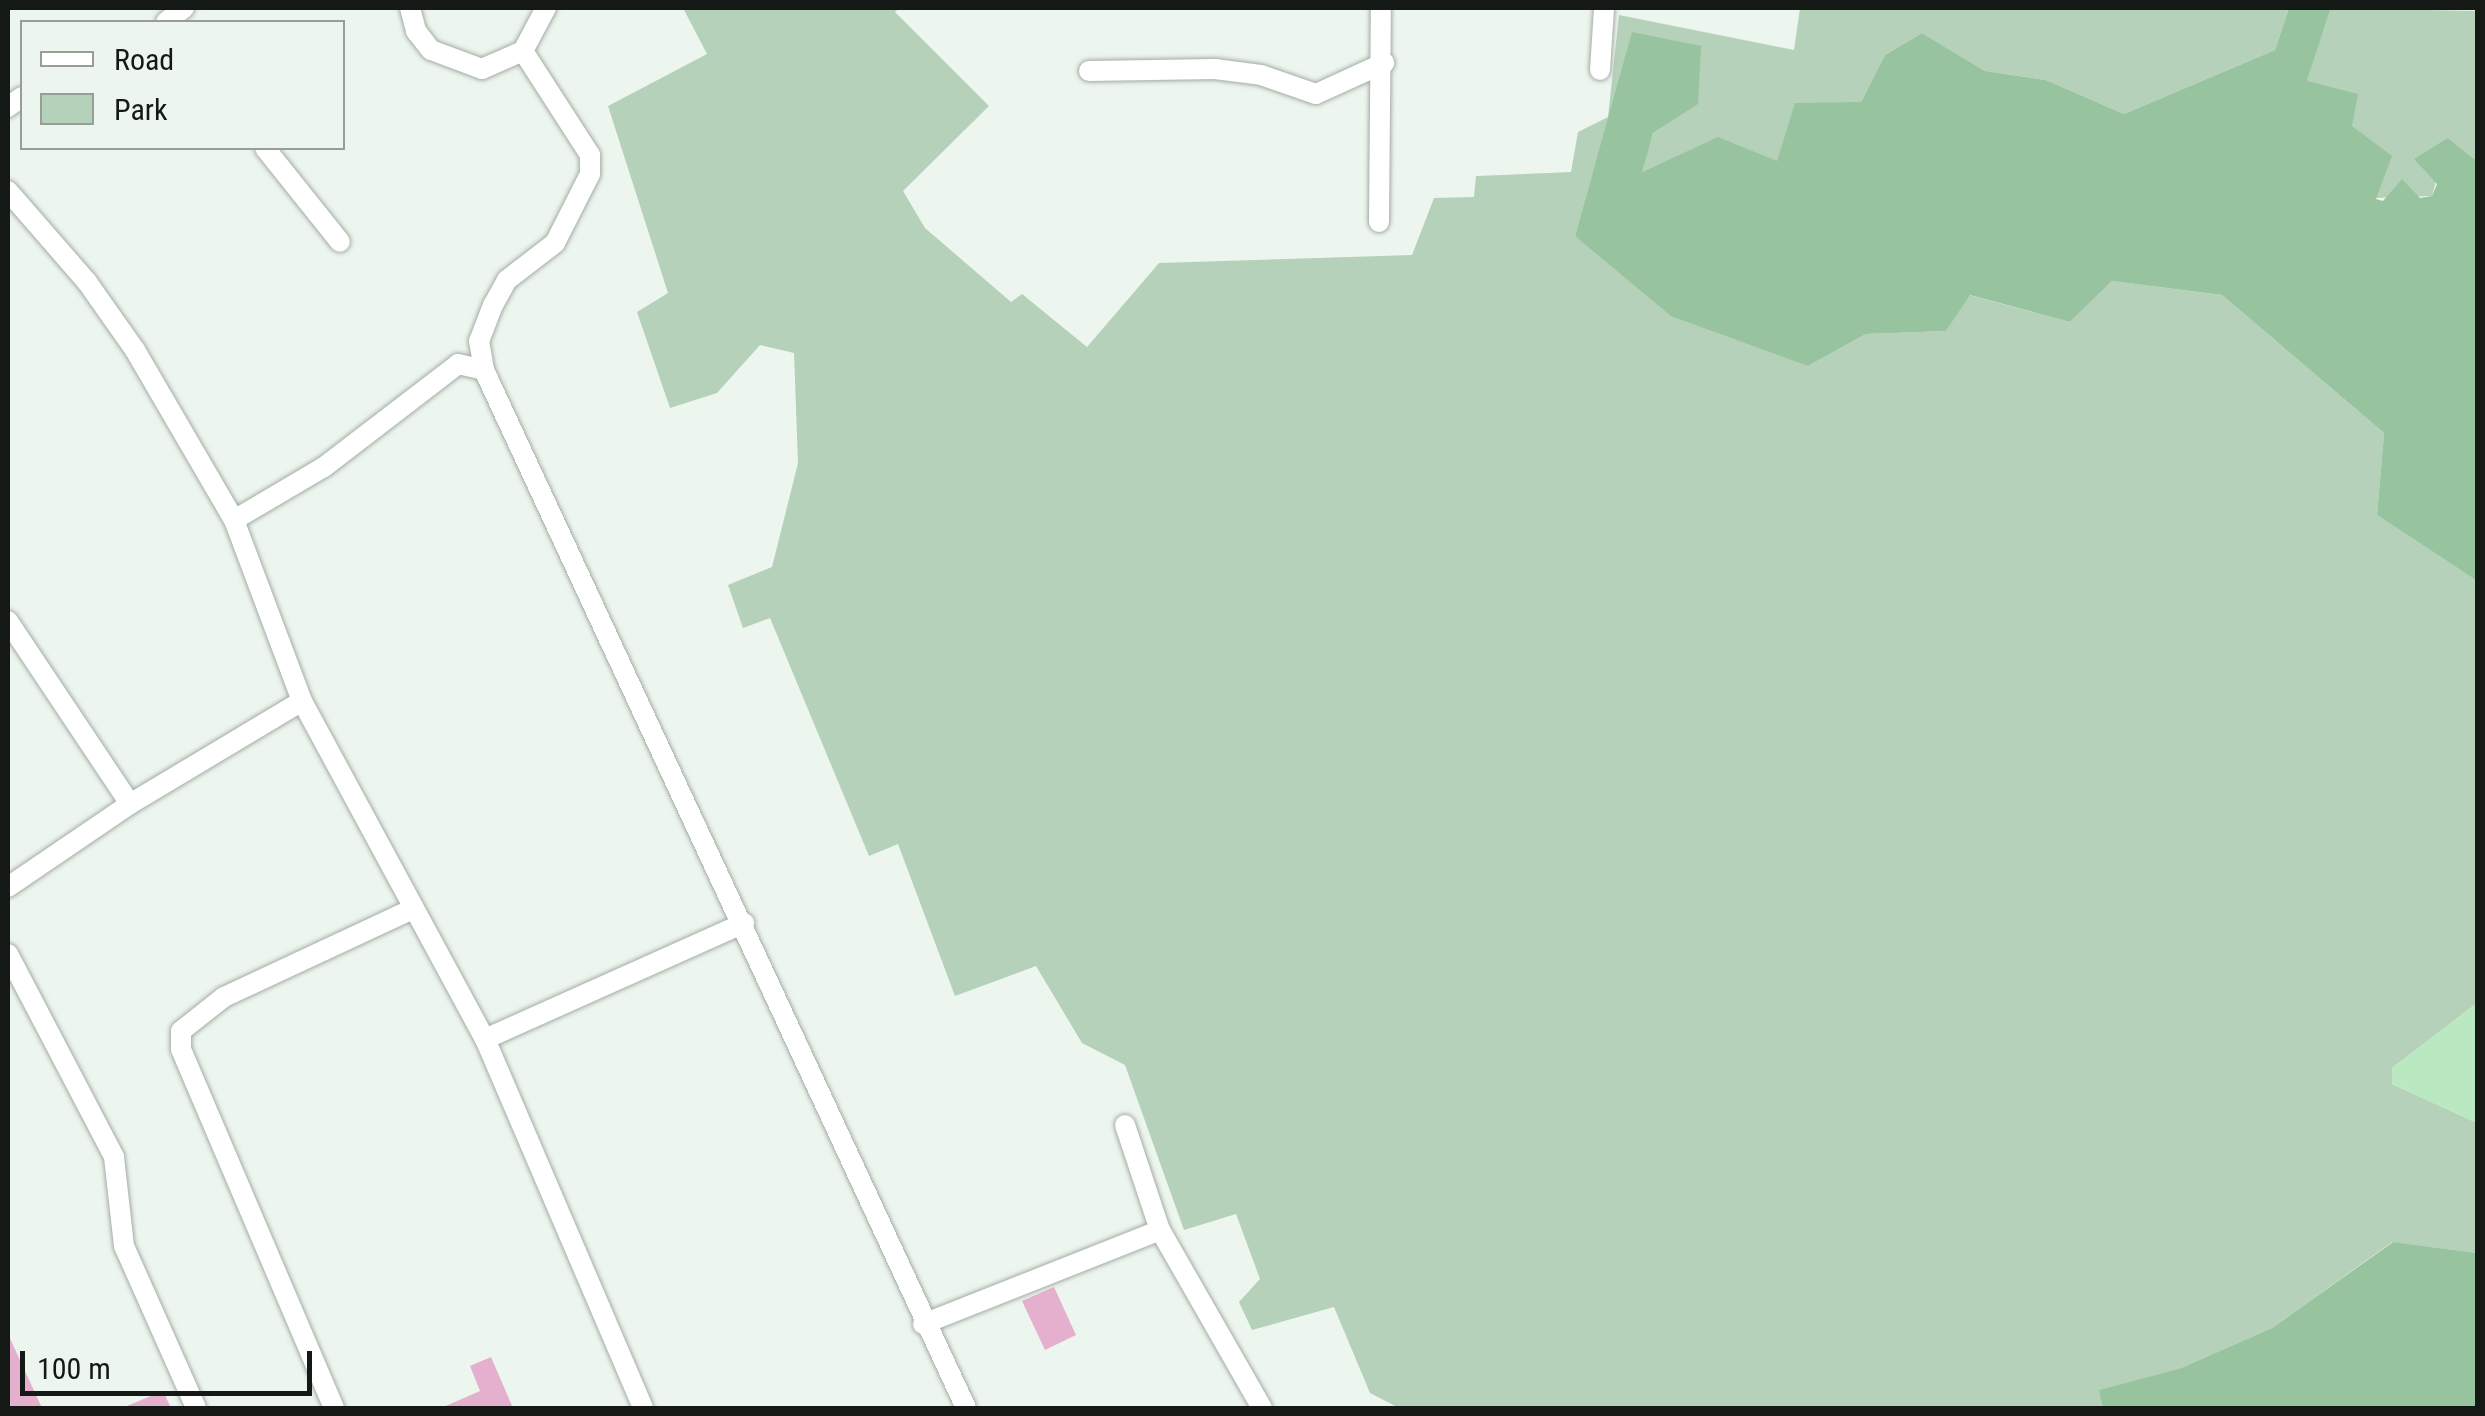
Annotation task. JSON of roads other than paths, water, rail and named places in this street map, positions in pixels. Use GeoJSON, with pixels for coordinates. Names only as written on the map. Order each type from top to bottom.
{"type":"FeatureCollection","features":[{"type":"Feature","properties":{"kind":"street"},"geometry":{"type":"LineString","coordinates":[[410,8],[416,32],[450,62],[482,69],[523,51],[546,8]]}},
{"type":"Feature","properties":{"kind":"street"},"geometry":{"type":"LineString","coordinates":[[1378,222],[1384,64],[1381,8]]}},
{"type":"Feature","properties":{"kind":"street"},"geometry":{"type":"LineString","coordinates":[[1600,70],[1604,8]]}},
{"type":"Feature","properties":{"kind":"street"},"geometry":{"type":"LineString","coordinates":[[234,520],[324,467],[458,364],[479,341],[508,280],[556,243],[590,174],[590,156],[523,51]]}},
{"type":"Feature","properties":{"kind":"street"},"geometry":{"type":"LineString","coordinates":[[1089,71],[1215,70],[1261,75],[1316,94],[1384,64]]}},
{"type":"Feature","properties":{"kind":"street"},"geometry":{"type":"LineString","coordinates":[[268,150],[340,242]]}},
{"type":"Feature","properties":{"kind":"street"},"geometry":{"type":"LineString","coordinates":[[8,192],[87,282],[135,350],[234,520],[302,701],[485,1040],[643,1408]]}},
{"type":"Feature","properties":{"kind":"street"},"geometry":{"type":"LineString","coordinates":[[479,341],[484,370],[587,600],[744,923],[923,1324],[966,1408]]}},
{"type":"Feature","properties":{"kind":"street"},"geometry":{"type":"LineString","coordinates":[[458,364],[484,370]]}},
{"type":"Feature","properties":{"kind":"street"},"geometry":{"type":"LineString","coordinates":[[8,621],[130,804]]}},
{"type":"Feature","properties":{"kind":"street"},"geometry":{"type":"LineString","coordinates":[[8,888],[130,804],[302,701]]}},
{"type":"Feature","properties":{"kind":"street"},"geometry":{"type":"LineString","coordinates":[[334,1408],[181,1049],[181,1031],[224,996],[413,909]]}},
{"type":"Feature","properties":{"kind":"street"},"geometry":{"type":"LineString","coordinates":[[485,1040],[744,923]]}},
{"type":"Feature","properties":{"kind":"street"},"geometry":{"type":"LineString","coordinates":[[8,954],[114,1158],[124,1246],[196,1408]]}},
{"type":"Feature","properties":{"kind":"street"},"geometry":{"type":"LineString","coordinates":[[1126,1124],[1160,1230],[1262,1408]]}},
{"type":"Feature","properties":{"kind":"street"},"geometry":{"type":"LineString","coordinates":[[923,1324],[1160,1230]]}}]}
